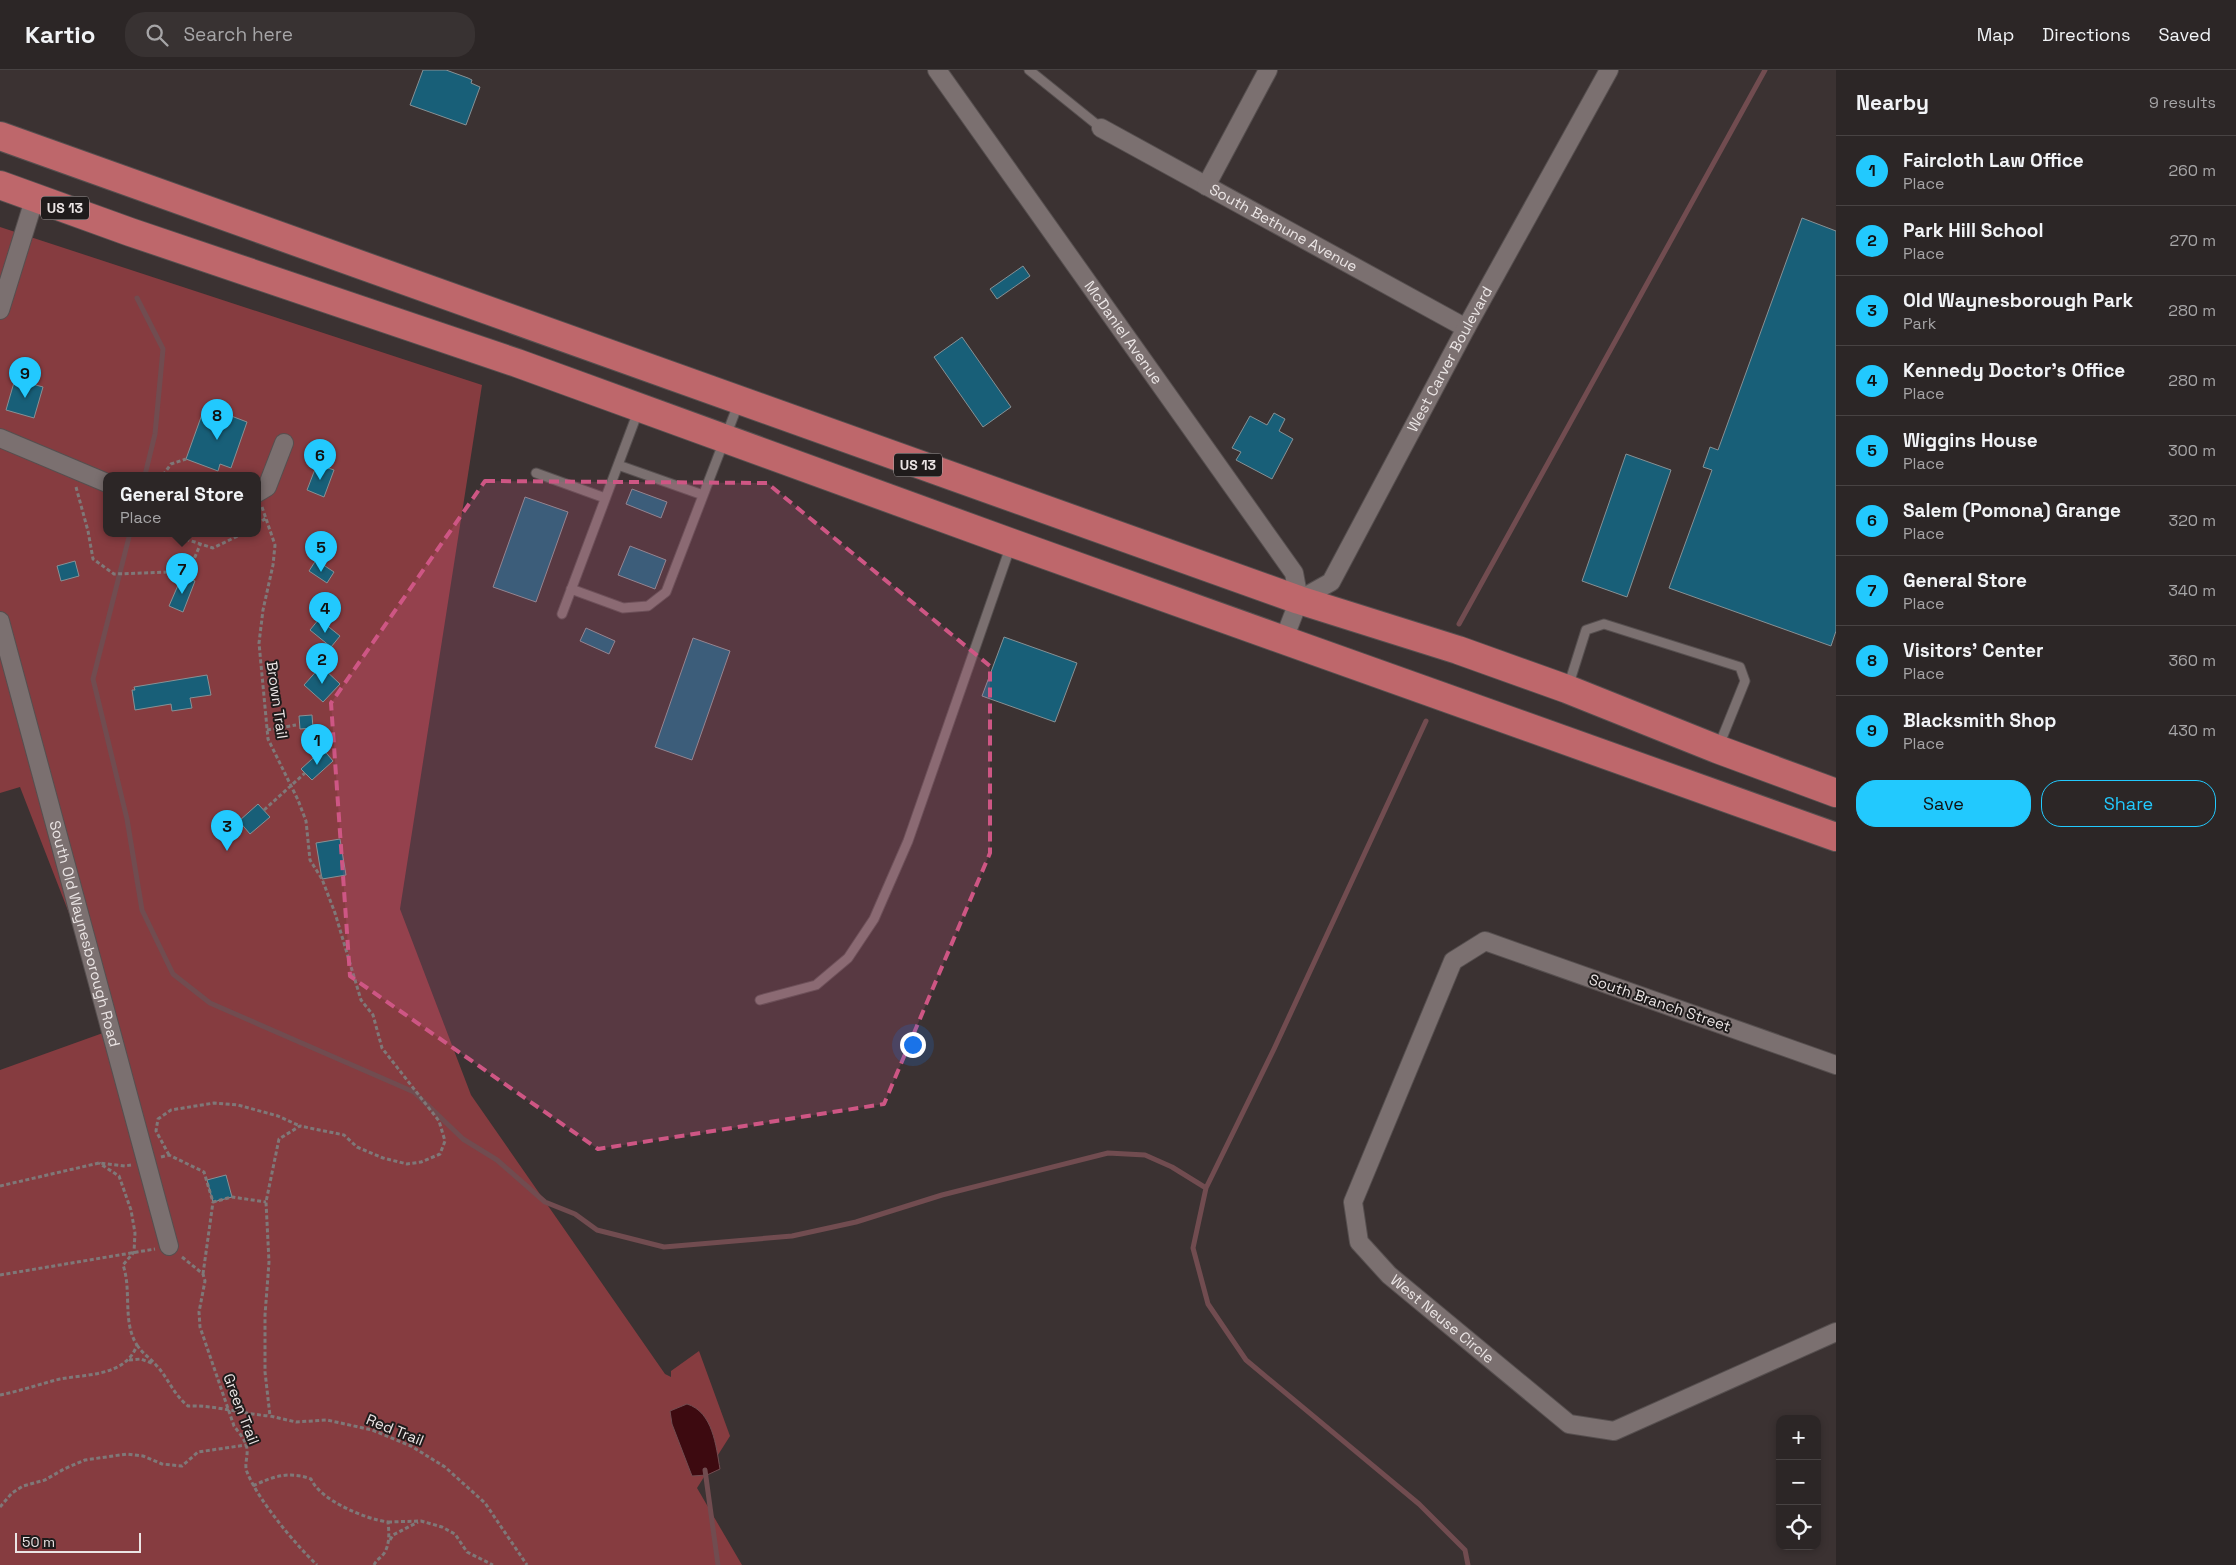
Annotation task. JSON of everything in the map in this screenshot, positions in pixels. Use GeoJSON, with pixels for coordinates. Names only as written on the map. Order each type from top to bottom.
{"type":"FeatureCollection","features":[{"type":"Feature","properties":{"kind":"highway","name":"US 13"},"geometry":{"type":"LineString","coordinates":[[0,136],[739,402],[1299,600],[1458,650],[1567,689],[1717,749],[1836,793]]}},
{"type":"Feature","properties":{"kind":"highway","name":"US 13"},"geometry":{"type":"LineString","coordinates":[[0,185],[130,232],[517,362],[640,406],[725,440],[1284,638],[1836,837]]}},
{"type":"Feature","properties":{"kind":"street","name":"McDaniel Avenue"},"geometry":{"type":"LineString","coordinates":[[937,70],[1294,573],[1299,600]]}},
{"type":"Feature","properties":{"kind":"street"},"geometry":{"type":"LineString","coordinates":[[1206,186],[1268,70]]}},
{"type":"Feature","properties":{"kind":"street","name":"West Carver Boulevard"},"geometry":{"type":"LineString","coordinates":[[1299,600],[1330,582],[1466,328],[1609,70]]}},
{"type":"Feature","properties":{"kind":"street","name":"South Bethune Avenue"},"geometry":{"type":"LineString","coordinates":[[1101,128],[1466,328]]}},
{"type":"Feature","properties":{"kind":"street"},"geometry":{"type":"LineString","coordinates":[[0,310],[35,197]]}},
{"type":"Feature","properties":{"kind":"street"},"geometry":{"type":"LineString","coordinates":[[0,438],[103,481]]}},
{"type":"Feature","properties":{"kind":"street"},"geometry":{"type":"LineString","coordinates":[[261,497],[267,487],[284,443]]}},
{"type":"Feature","properties":{"kind":"street"},"geometry":{"type":"LineString","coordinates":[[1284,638],[1299,600]]}},
{"type":"Feature","properties":{"kind":"street","name":"South Old Waynesborough Road"},"geometry":{"type":"LineString","coordinates":[[0,622],[170,1246]]}},
{"type":"Feature","properties":{"kind":"street","name":"South Branch Street"},"geometry":{"type":"LineString","coordinates":[[1485,941],[1836,1065]]}},
{"type":"Feature","properties":{"kind":"street","name":"West Neuse Circle"},"geometry":{"type":"LineString","coordinates":[[1485,941],[1453,961],[1353,1202],[1359,1242],[1389,1275],[1568,1424],[1614,1431],[1836,1332]]}},
{"type":"Feature","properties":{"kind":"lane"},"geometry":{"type":"LineString","coordinates":[[1029,70],[1101,128]]}},
{"type":"Feature","properties":{"kind":"lane"},"geometry":{"type":"LineString","coordinates":[[571,589],[623,608],[648,606],[666,592],[739,402]]}},
{"type":"Feature","properties":{"kind":"lane"},"geometry":{"type":"LineString","coordinates":[[562,614],[640,406]]}},
{"type":"Feature","properties":{"kind":"lane"},"geometry":{"type":"LineString","coordinates":[[618,464],[703,495]]}},
{"type":"Feature","properties":{"kind":"lane"},"geometry":{"type":"LineString","coordinates":[[536,473],[605,498]]}},
{"type":"Feature","properties":{"kind":"lane"},"geometry":{"type":"LineString","coordinates":[[760,1000],[816,985],[848,958],[874,919],[908,841],[1012,543]]}},
{"type":"Feature","properties":{"kind":"lane"},"geometry":{"type":"LineString","coordinates":[[1567,689],[1586,630],[1604,624],[1740,668],[1745,681],[1717,749]]}},
{"type":"Feature","properties":{"kind":"path"},"geometry":{"type":"LineString","coordinates":[[165,472],[171,464],[186,459]]}},
{"type":"Feature","properties":{"kind":"path"},"geometry":{"type":"LineString","coordinates":[[79,472],[76,481],[77,494],[83,510],[92,559],[114,574],[124,576],[171,572],[186,578],[200,545]]}},
{"type":"Feature","properties":{"kind":"path","name":"Brown Trail"},"geometry":{"type":"LineString","coordinates":[[261,504],[267,517],[275,545],[274,566],[263,610],[259,643],[268,739],[291,785],[306,821],[310,860],[322,879],[335,913],[361,1000],[373,1015],[382,1048],[440,1121],[445,1140],[440,1154],[421,1162],[408,1164],[383,1158],[357,1147],[344,1135],[300,1126]]}},
{"type":"Feature","properties":{"kind":"path"},"geometry":{"type":"LineString","coordinates":[[261,522],[267,517]]}},
{"type":"Feature","properties":{"kind":"path"},"geometry":{"type":"LineString","coordinates":[[178,537],[213,548],[236,537]]}},
{"type":"Feature","properties":{"kind":"path"},"geometry":{"type":"LineString","coordinates":[[268,730],[296,725]]}},
{"type":"Feature","properties":{"kind":"path"},"geometry":{"type":"LineString","coordinates":[[264,810],[305,773]]}},
{"type":"Feature","properties":{"kind":"path"},"geometry":{"type":"LineString","coordinates":[[266,1202],[232,1197],[214,1202],[204,1172],[169,1155],[156,1130],[158,1119],[171,1110],[214,1104],[238,1105],[278,1116],[300,1126]]}},
{"type":"Feature","properties":{"kind":"path"},"geometry":{"type":"LineString","coordinates":[[270,1416],[265,1372],[265,1315],[269,1262],[266,1202],[279,1139],[300,1126]]}},
{"type":"Feature","properties":{"kind":"path"},"geometry":{"type":"LineString","coordinates":[[0,1186],[99,1163],[125,1166],[169,1155]]}},
{"type":"Feature","properties":{"kind":"path"},"geometry":{"type":"LineString","coordinates":[[99,1163],[119,1176],[131,1210],[135,1233],[134,1252],[123,1265],[128,1287],[129,1318],[137,1345],[129,1360]]}},
{"type":"Feature","properties":{"kind":"path","name":"Green Trail"},"geometry":{"type":"LineString","coordinates":[[214,1202],[203,1274],[205,1281],[199,1312],[200,1327],[234,1426],[246,1445],[246,1470],[253,1486]]}},
{"type":"Feature","properties":{"kind":"path"},"geometry":{"type":"LineString","coordinates":[[0,1275],[170,1246],[203,1274]]}},
{"type":"Feature","properties":{"kind":"path","name":"Red Trail"},"geometry":{"type":"LineString","coordinates":[[137,1345],[168,1380],[176,1397],[188,1406],[229,1410],[240,1414],[270,1416],[296,1422],[327,1420],[372,1430],[411,1446],[445,1467],[485,1503],[526,1565]]}},
{"type":"Feature","properties":{"kind":"path"},"geometry":{"type":"LineString","coordinates":[[0,1395],[61,1379],[83,1378],[104,1372],[129,1360],[140,1359],[156,1365]]}},
{"type":"Feature","properties":{"kind":"path"},"geometry":{"type":"LineString","coordinates":[[0,1507],[12,1493],[23,1486],[45,1480],[64,1468],[85,1460],[127,1454],[143,1456],[162,1464],[182,1466],[198,1452],[246,1445]]}},
{"type":"Feature","properties":{"kind":"path"},"geometry":{"type":"LineString","coordinates":[[317,1565],[306,1555],[253,1486],[282,1474],[299,1474],[311,1479],[315,1488],[342,1505],[388,1522],[421,1521],[442,1527],[455,1534],[467,1552],[493,1565]]}},
{"type":"Feature","properties":{"kind":"path"},"geometry":{"type":"LineString","coordinates":[[374,1565],[376,1560],[384,1554],[388,1542],[393,1535],[421,1521]]}},
{"type":"Feature","properties":{"kind":"path"},"geometry":{"type":"LineString","coordinates":[[388,1522],[388,1542]]}},
{"type":"Feature","properties":{"kind":"highlighted area"},"geometry":{"type":"Polygon","coordinates":[[[485,481],[767,483],[990,666],[990,853],[884,1104],[598,1149],[350,976],[331,703],[485,481]]]}},
{"type":"Feature","properties":{"kind":"shaded area"},"geometry":{"type":"Polygon","coordinates":[[[0,227],[482,385],[400,909],[471,1095],[665,1374],[671,1377],[671,1371],[699,1351],[730,1436],[697,1488],[742,1565],[0,1565],[0,1070],[114,1029],[20,787],[0,793],[0,227]]]}},
{"type":"Feature","properties":{"kind":"shaded area"},"geometry":{"type":"Polygon","coordinates":[[[687,1404],[703,1414],[715,1440],[720,1469],[707,1475],[692,1476],[672,1424],[670,1411],[687,1404]]]}},
{"type":"Feature","properties":{"kind":"building"},"geometry":{"type":"Polygon","coordinates":[[[423,70],[446,70],[472,80],[471,83],[480,87],[466,125],[410,105],[423,70]]]}},
{"type":"Feature","properties":{"kind":"building"},"geometry":{"type":"Polygon","coordinates":[[[1802,218],[1836,231],[1836,631],[1831,646],[1669,588],[1712,470],[1703,467],[1710,447],[1718,450],[1802,218]]]}},
{"type":"Feature","properties":{"kind":"building"},"geometry":{"type":"Polygon","coordinates":[[[1023,266],[1030,276],[997,299],[990,289],[1023,266]]]}},
{"type":"Feature","properties":{"kind":"building"},"geometry":{"type":"Polygon","coordinates":[[[962,337],[1011,407],[983,427],[934,357],[962,337]]]}},
{"type":"Feature","properties":{"kind":"building"},"geometry":{"type":"Polygon","coordinates":[[[15,379],[43,387],[34,418],[6,410],[15,379]]]}},
{"type":"Feature","properties":{"kind":"building"},"geometry":{"type":"Polygon","coordinates":[[[205,406],[247,422],[231,468],[220,464],[218,471],[186,459],[205,406]]]}},
{"type":"Feature","properties":{"kind":"building"},"geometry":{"type":"Polygon","coordinates":[[[1274,413],[1285,419],[1279,431],[1293,439],[1272,479],[1236,460],[1241,452],[1232,448],[1250,416],[1267,425],[1274,413]]]}},
{"type":"Feature","properties":{"kind":"building"},"geometry":{"type":"Polygon","coordinates":[[[1626,454],[1671,470],[1627,597],[1582,581],[1626,454]]]}},
{"type":"Feature","properties":{"kind":"building"},"geometry":{"type":"Polygon","coordinates":[[[317,464],[334,470],[324,497],[307,490],[317,464]]]}},
{"type":"Feature","properties":{"kind":"building"},"geometry":{"type":"Polygon","coordinates":[[[632,489],[667,502],[661,518],[626,504],[632,489]]]}},
{"type":"Feature","properties":{"kind":"building"},"geometry":{"type":"Polygon","coordinates":[[[525,497],[568,512],[536,602],[493,587],[525,497]]]}},
{"type":"Feature","properties":{"kind":"building"},"geometry":{"type":"Polygon","coordinates":[[[630,546],[666,560],[655,589],[618,575],[630,546]]]}},
{"type":"Feature","properties":{"kind":"building"},"geometry":{"type":"Polygon","coordinates":[[[316,560],[334,572],[327,583],[309,571],[316,560]]]}},
{"type":"Feature","properties":{"kind":"building"},"geometry":{"type":"Polygon","coordinates":[[[75,561],[79,576],[61,581],[57,566],[75,561]]]}},
{"type":"Feature","properties":{"kind":"building"},"geometry":{"type":"Polygon","coordinates":[[[182,576],[195,581],[183,612],[169,606],[182,576]]]}},
{"type":"Feature","properties":{"kind":"building"},"geometry":{"type":"Polygon","coordinates":[[[319,619],[340,636],[331,647],[310,630],[319,619]]]}},
{"type":"Feature","properties":{"kind":"building"},"geometry":{"type":"Polygon","coordinates":[[[586,628],[615,641],[609,654],[580,641],[586,628]]]}},
{"type":"Feature","properties":{"kind":"building"},"geometry":{"type":"Polygon","coordinates":[[[1004,637],[1077,663],[1055,722],[982,696],[1004,637]]]}},
{"type":"Feature","properties":{"kind":"building"},"geometry":{"type":"Polygon","coordinates":[[[693,638],[730,651],[692,760],[655,747],[693,638]]]}},
{"type":"Feature","properties":{"kind":"building"},"geometry":{"type":"Polygon","coordinates":[[[321,666],[340,684],[323,702],[304,685],[321,666]]]}},
{"type":"Feature","properties":{"kind":"building"},"geometry":{"type":"Polygon","coordinates":[[[207,675],[211,695],[190,698],[192,708],[172,711],[171,704],[135,710],[132,690],[135,690],[134,687],[207,675]]]}},
{"type":"Feature","properties":{"kind":"building"},"geometry":{"type":"Polygon","coordinates":[[[312,715],[313,728],[300,729],[299,716],[312,715]]]}},
{"type":"Feature","properties":{"kind":"building"},"geometry":{"type":"Polygon","coordinates":[[[323,749],[333,761],[312,780],[301,769],[323,749]]]}},
{"type":"Feature","properties":{"kind":"building"},"geometry":{"type":"Polygon","coordinates":[[[258,804],[270,817],[250,834],[239,821],[258,804]]]}},
{"type":"Feature","properties":{"kind":"building"},"geometry":{"type":"Polygon","coordinates":[[[340,839],[346,875],[322,879],[316,843],[340,839]]]}},
{"type":"Feature","properties":{"kind":"building"},"geometry":{"type":"Polygon","coordinates":[[[226,1175],[232,1197],[213,1202],[207,1180],[226,1175]]]}},
{"type":"Feature","properties":{"kind":"waterway"},"geometry":{"type":"LineString","coordinates":[[1459,624],[1765,70]]}},
{"type":"Feature","properties":{"kind":"waterway"},"geometry":{"type":"LineString","coordinates":[[137,298],[163,349],[155,434],[146,472]]}},
{"type":"Feature","properties":{"kind":"waterway"},"geometry":{"type":"LineString","coordinates":[[129,537],[93,679],[127,819],[142,910],[173,974],[210,1003],[414,1092],[463,1139],[497,1160],[545,1202],[575,1214],[597,1230],[664,1247],[792,1236],[856,1222],[942,1195],[1108,1153],[1145,1155],[1172,1167],[1206,1188]]}},
{"type":"Feature","properties":{"kind":"waterway"},"geometry":{"type":"LineString","coordinates":[[1426,721],[1274,1049],[1206,1188],[1193,1248],[1208,1304],[1246,1360],[1419,1504],[1465,1550],[1468,1565]]}},
{"type":"Feature","properties":{"kind":"waterway"},"geometry":{"type":"LineString","coordinates":[[705,1470],[718,1565]]}},
{"type":"Feature","properties":{"kind":"place","name":"Blacksmith Shop"},"geometry":{"type":"Point","coordinates":[25,398]}},
{"type":"Feature","properties":{"kind":"place","name":"Visitors' Center"},"geometry":{"type":"Point","coordinates":[217,440]}},
{"type":"Feature","properties":{"kind":"place","name":"Salem (Pomona) Grange"},"geometry":{"type":"Point","coordinates":[320,480]}},
{"type":"Feature","properties":{"kind":"place","name":"Wiggins House"},"geometry":{"type":"Point","coordinates":[321,572]}},
{"type":"Feature","properties":{"kind":"place","name":"General Store"},"geometry":{"type":"Point","coordinates":[182,594]}},
{"type":"Feature","properties":{"kind":"place","name":"Kennedy Doctor’s Office"},"geometry":{"type":"Point","coordinates":[325,633]}},
{"type":"Feature","properties":{"kind":"place","name":"Park Hill School"},"geometry":{"type":"Point","coordinates":[322,684]}},
{"type":"Feature","properties":{"kind":"place","name":"Faircloth Law Office"},"geometry":{"type":"Point","coordinates":[317,765]}},
{"type":"Feature","properties":{"kind":"place","name":"Old Waynesborough Park"},"geometry":{"type":"Point","coordinates":[227,851]}}]}
